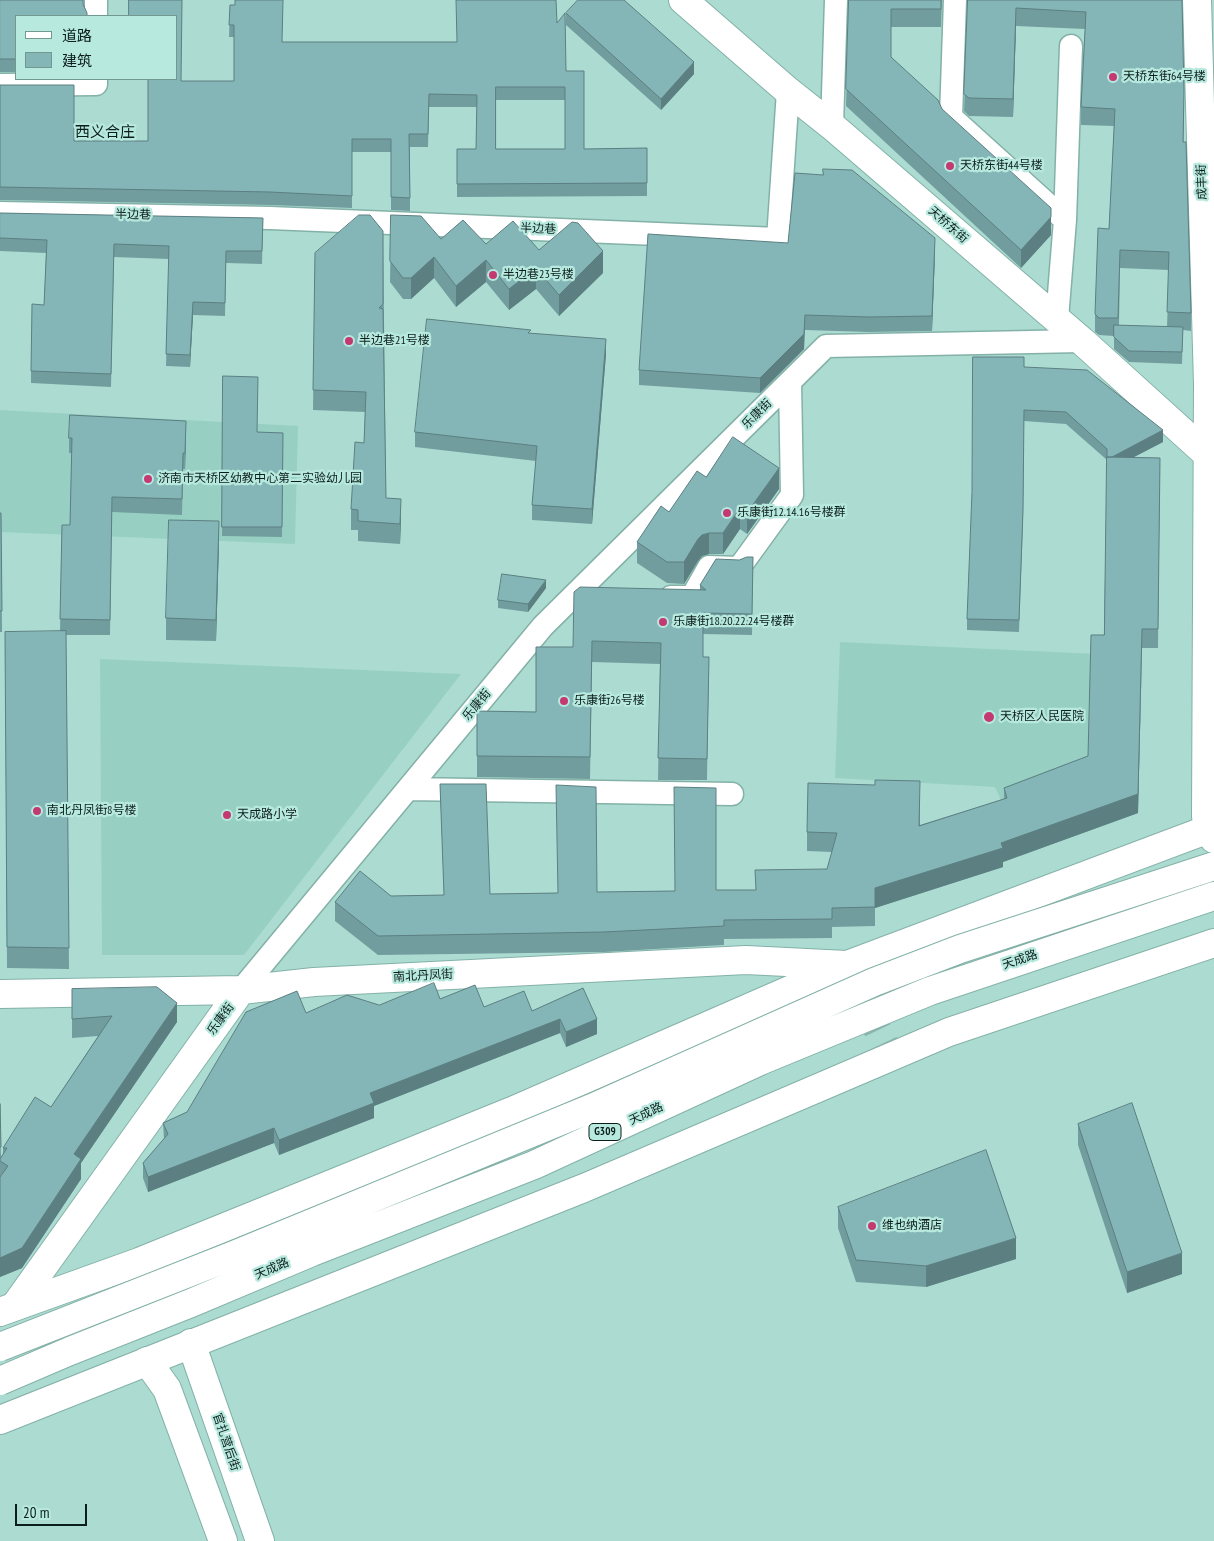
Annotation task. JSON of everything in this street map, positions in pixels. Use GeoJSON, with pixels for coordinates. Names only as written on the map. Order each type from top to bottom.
{"type":"FeatureCollection","features":[{"type":"Feature","properties":{"kind":"main road","name":"天桥东街"},"geometry":{"type":"LineString","coordinates":[[684,0],[788,91],[832,126],[1057,319],[1208,455]]}},
{"type":"Feature","properties":{"kind":"main road","name":"成丰街"},"geometry":{"type":"LineString","coordinates":[[1196,0],[1208,384],[1206,806],[1212,831]]}},
{"type":"Feature","properties":{"kind":"main road"},"geometry":{"type":"LineString","coordinates":[[7,1309],[139,1262],[512,1111],[847,965],[1212,831]]}},
{"type":"Feature","properties":{"kind":"main road","name":"G309"},"geometry":{"type":"LineString","coordinates":[[0,1346],[234,1255],[592,1108],[874,982],[960,949],[1214,866]]}},
{"type":"Feature","properties":{"kind":"main road","name":"天成路"},"geometry":{"type":"LineString","coordinates":[[0,1381],[312,1252],[534,1165],[760,1062],[930,991],[1214,896]]}},
{"type":"Feature","properties":{"kind":"main road"},"geometry":{"type":"LineString","coordinates":[[0,1420],[584,1188],[949,1032],[1214,943]]}},
{"type":"Feature","properties":{"kind":"main road","name":"南北丹凤街"},"geometry":{"type":"LineString","coordinates":[[0,994],[241,990],[314,982],[746,960],[847,965]]}},
{"type":"Feature","properties":{"kind":"main road","name":"乐康街"},"geometry":{"type":"LineString","coordinates":[[7,1309],[241,990]]}},
{"type":"Feature","properties":{"kind":"main road","name":"官扎营后街"},"geometry":{"type":"LineString","coordinates":[[192,1343],[260,1541]]}},
{"type":"Feature","properties":{"kind":"main road"},"geometry":{"type":"LineString","coordinates":[[147,1361],[167,1389],[223,1541]]}},
{"type":"Feature","properties":{"kind":"street"},"geometry":{"type":"LineString","coordinates":[[96,0],[96,15]]}},
{"type":"Feature","properties":{"kind":"street"},"geometry":{"type":"LineString","coordinates":[[832,126],[836,0]]}},
{"type":"Feature","properties":{"kind":"street"},"geometry":{"type":"LineString","coordinates":[[955,0],[951,116],[1065,220]]}},
{"type":"Feature","properties":{"kind":"street"},"geometry":{"type":"LineString","coordinates":[[1057,319],[1065,220],[1072,46]]}},
{"type":"Feature","properties":{"kind":"street"},"geometry":{"type":"LineString","coordinates":[[0,84],[96,84],[96,80]]}},
{"type":"Feature","properties":{"kind":"street","name":"半边巷"},"geometry":{"type":"LineString","coordinates":[[0,213],[270,218],[778,239],[788,91]]}},
{"type":"Feature","properties":{"kind":"street","name":"乐康街"},"geometry":{"type":"LineString","coordinates":[[241,990],[542,626],[826,346],[1082,341]]}},
{"type":"Feature","properties":{"kind":"street"},"geometry":{"type":"LineString","coordinates":[[646,597],[692,597],[709,567],[739,568],[792,495],[790,382]]}},
{"type":"Feature","properties":{"kind":"street"},"geometry":{"type":"LineString","coordinates":[[408,789],[732,794]]}},
{"type":"Feature","properties":{"kind":"shaded area","name":"济南市天桥区幼教中心第二实验幼儿园"},"geometry":{"type":"Polygon","coordinates":[[[0,410],[298,426],[295,544],[0,532],[0,410]]]}},
{"type":"Feature","properties":{"kind":"shaded area","name":"天桥区人民医院"},"geometry":{"type":"Polygon","coordinates":[[[840,642],[1141,656],[1138,813],[1020,856],[1004,807],[995,787],[835,778],[840,642]]]}},
{"type":"Feature","properties":{"kind":"shaded area","name":"天成路小学"},"geometry":{"type":"Polygon","coordinates":[[[100,659],[461,674],[244,955],[102,955],[100,659]]]}},
{"type":"Feature","properties":{"kind":"building"},"geometry":{"type":"Polygon","coordinates":[[[0,0],[83,0],[87,15],[15,15],[15,59],[0,59],[0,0]]]}},
{"type":"Feature","properties":{"kind":"building"},"geometry":{"type":"Polygon","coordinates":[[[129,0],[182,0],[181,81],[234,81],[234,25],[229,25],[230,5],[235,5],[235,0],[283,0],[282,42],[457,42],[456,0],[556,0],[557,23],[565,13],[566,71],[584,71],[584,149],[647,148],[647,183],[457,184],[457,149],[476,149],[477,95],[429,94],[428,134],[409,134],[410,198],[391,197],[391,139],[352,139],[352,196],[270,192],[0,187],[0,85],[74,85],[74,141],[148,141],[148,80],[178,80],[178,15],[129,15],[129,0]],[[496,87],[496,149],[565,149],[565,87],[496,87]]]}},
{"type":"Feature","properties":{"kind":"building"},"geometry":{"type":"Polygon","coordinates":[[[578,0],[624,0],[694,62],[661,99],[566,13],[578,0]]]}},
{"type":"Feature","properties":{"kind":"building","name":"天桥东街44号楼"},"geometry":{"type":"Polygon","coordinates":[[[849,0],[941,0],[941,9],[891,9],[891,57],[938,100],[942,109],[1051,208],[1051,217],[1021,250],[846,89],[849,0]]]}},
{"type":"Feature","properties":{"kind":"building"},"geometry":{"type":"Polygon","coordinates":[[[968,0],[1182,0],[1183,142],[1186,142],[1191,313],[1167,312],[1169,252],[1120,250],[1118,318],[1099,318],[1095,314],[1098,228],[1109,229],[1115,109],[1081,107],[1086,12],[1016,8],[1013,99],[969,98],[964,94],[968,0]]]}},
{"type":"Feature","properties":{"kind":"building"},"geometry":{"type":"Polygon","coordinates":[[[823,169],[852,170],[935,238],[932,316],[805,315],[804,334],[760,378],[639,370],[648,234],[788,243],[795,173],[823,175],[823,169]]]}},
{"type":"Feature","properties":{"kind":"building"},"geometry":{"type":"Polygon","coordinates":[[[0,213],[263,218],[262,251],[226,251],[225,303],[193,302],[190,355],[166,354],[169,246],[114,244],[111,374],[31,371],[32,304],[44,305],[47,240],[0,238],[0,213]]]}},
{"type":"Feature","properties":{"kind":"building"},"geometry":{"type":"Polygon","coordinates":[[[359,215],[370,215],[383,231],[383,304],[379,308],[383,309],[386,498],[401,499],[400,524],[358,521],[358,510],[351,509],[355,442],[364,443],[366,392],[313,390],[315,253],[359,215]]]}},
{"type":"Feature","properties":{"kind":"building"},"geometry":{"type":"Polygon","coordinates":[[[391,215],[421,216],[441,239],[463,220],[486,244],[513,221],[539,250],[572,222],[578,223],[603,251],[559,295],[536,268],[509,289],[486,260],[456,286],[434,257],[411,278],[403,278],[390,261],[391,215]]]}},
{"type":"Feature","properties":{"kind":"building"},"geometry":{"type":"Polygon","coordinates":[[[427,319],[531,330],[528,333],[606,339],[592,509],[532,505],[537,446],[415,432],[427,319]]]}},
{"type":"Feature","properties":{"kind":"building"},"geometry":{"type":"Polygon","coordinates":[[[1114,325],[1183,327],[1182,352],[1129,351],[1114,337],[1114,325]]]}},
{"type":"Feature","properties":{"kind":"building"},"geometry":{"type":"Polygon","coordinates":[[[973,357],[1024,357],[1024,367],[1087,370],[1163,430],[1112,457],[1107,457],[1107,449],[1066,412],[1024,410],[1019,620],[967,619],[972,492],[973,357]]]}},
{"type":"Feature","properties":{"kind":"building"},"geometry":{"type":"Polygon","coordinates":[[[223,376],[258,377],[257,432],[283,433],[282,527],[222,527],[223,376]]]}},
{"type":"Feature","properties":{"kind":"building"},"geometry":{"type":"Polygon","coordinates":[[[70,415],[186,421],[182,499],[112,497],[110,620],[60,619],[62,525],[70,525],[72,438],[69,438],[70,415]]]}},
{"type":"Feature","properties":{"kind":"building"},"geometry":{"type":"Polygon","coordinates":[[[733,437],[779,468],[747,513],[740,508],[723,533],[702,535],[684,562],[667,562],[637,542],[661,506],[669,512],[697,471],[706,477],[733,437]]]}},
{"type":"Feature","properties":{"kind":"building"},"geometry":{"type":"Polygon","coordinates":[[[1107,457],[1160,458],[1158,629],[1142,629],[1138,794],[1001,843],[1003,848],[875,888],[875,907],[832,908],[832,919],[724,920],[724,926],[604,932],[378,936],[335,902],[360,871],[391,896],[444,895],[440,784],[486,784],[490,894],[558,893],[556,785],[596,787],[597,892],[675,891],[674,787],[716,788],[716,890],[756,890],[755,870],[827,869],[837,833],[807,832],[808,783],[875,785],[875,780],[920,781],[919,826],[1007,798],[1004,788],[1088,756],[1091,635],[1104,635],[1107,457]]]}},
{"type":"Feature","properties":{"kind":"building"},"geometry":{"type":"Polygon","coordinates":[[[1,513],[2,611],[0,611],[1,513]]]}},
{"type":"Feature","properties":{"kind":"building"},"geometry":{"type":"Polygon","coordinates":[[[169,520],[219,521],[216,620],[166,618],[169,520]]]}},
{"type":"Feature","properties":{"kind":"building"},"geometry":{"type":"Polygon","coordinates":[[[753,557],[752,614],[703,613],[703,657],[709,657],[707,759],[658,758],[661,643],[592,641],[590,757],[477,756],[477,711],[536,712],[536,647],[573,647],[574,592],[580,587],[706,590],[700,585],[716,559],[739,560],[753,557]]]}},
{"type":"Feature","properties":{"kind":"building"},"geometry":{"type":"Polygon","coordinates":[[[502,574],[546,580],[528,604],[498,600],[502,574]]]}},
{"type":"Feature","properties":{"kind":"building","name":"南北丹凤街8号楼"},"geometry":{"type":"Polygon","coordinates":[[[66,631],[69,948],[7,947],[5,632],[66,631]]]}},
{"type":"Feature","properties":{"kind":"building"},"geometry":{"type":"Polygon","coordinates":[[[434,983],[440,999],[475,985],[484,1007],[524,991],[532,1011],[583,988],[597,1019],[566,1032],[560,1019],[370,1093],[374,1103],[279,1140],[274,1128],[148,1177],[143,1163],[168,1134],[163,1123],[187,1112],[246,1012],[297,991],[306,1013],[347,995],[379,1005],[434,983]]]}},
{"type":"Feature","properties":{"kind":"building"},"geometry":{"type":"Polygon","coordinates":[[[157,987],[177,1003],[74,1154],[81,1159],[22,1248],[0,1258],[0,1177],[8,1166],[0,1161],[7,1148],[3,1148],[35,1097],[51,1107],[112,1016],[72,1019],[72,989],[157,987]]]}},
{"type":"Feature","properties":{"kind":"building"},"geometry":{"type":"Polygon","coordinates":[[[1132,1103],[1182,1253],[1127,1272],[1078,1124],[1132,1103]]]}},
{"type":"Feature","properties":{"kind":"building"},"geometry":{"type":"Polygon","coordinates":[[[0,1104],[1,1147],[0,1147],[0,1104]]]}},
{"type":"Feature","properties":{"kind":"building"},"geometry":{"type":"Polygon","coordinates":[[[986,1150],[1016,1238],[926,1266],[856,1260],[838,1207],[986,1150]]]}},
{"type":"Feature","properties":{"kind":"tunnel"},"geometry":{"type":"LineString","coordinates":[[848,967],[890,1056]]}},
{"type":"Feature","properties":{"kind":"place","name":"天桥东街64号楼"},"geometry":{"type":"Point","coordinates":[1113,77]}},
{"type":"Feature","properties":{"kind":"place","name":"天桥东街44号楼"},"geometry":{"type":"Point","coordinates":[950,166]}},
{"type":"Feature","properties":{"kind":"place","name":"半边巷23号楼"},"geometry":{"type":"Point","coordinates":[493,275]}},
{"type":"Feature","properties":{"kind":"place","name":"半边巷21号楼"},"geometry":{"type":"Point","coordinates":[349,341]}},
{"type":"Feature","properties":{"kind":"place","name":"济南市天桥区幼教中心第二实验幼儿园"},"geometry":{"type":"Point","coordinates":[148,479]}},
{"type":"Feature","properties":{"kind":"place","name":"乐康街12.14.16号楼群"},"geometry":{"type":"Point","coordinates":[727,513]}},
{"type":"Feature","properties":{"kind":"place","name":"乐康街18.20.22.24号楼群"},"geometry":{"type":"Point","coordinates":[663,622]}},
{"type":"Feature","properties":{"kind":"place","name":"乐康街26号楼"},"geometry":{"type":"Point","coordinates":[564,701]}},
{"type":"Feature","properties":{"kind":"place","name":"天桥区人民医院"},"geometry":{"type":"Point","coordinates":[989,717]}},
{"type":"Feature","properties":{"kind":"place","name":"南北丹凤街8号楼"},"geometry":{"type":"Point","coordinates":[37,811]}},
{"type":"Feature","properties":{"kind":"place","name":"天成路小学"},"geometry":{"type":"Point","coordinates":[227,815]}},
{"type":"Feature","properties":{"kind":"place","name":"维也纳酒店"},"geometry":{"type":"Point","coordinates":[872,1226]}},
{"type":"Feature","properties":{"kind":"district","name":"西义合庄"},"geometry":{"type":"Point","coordinates":[105,133]}}]}
